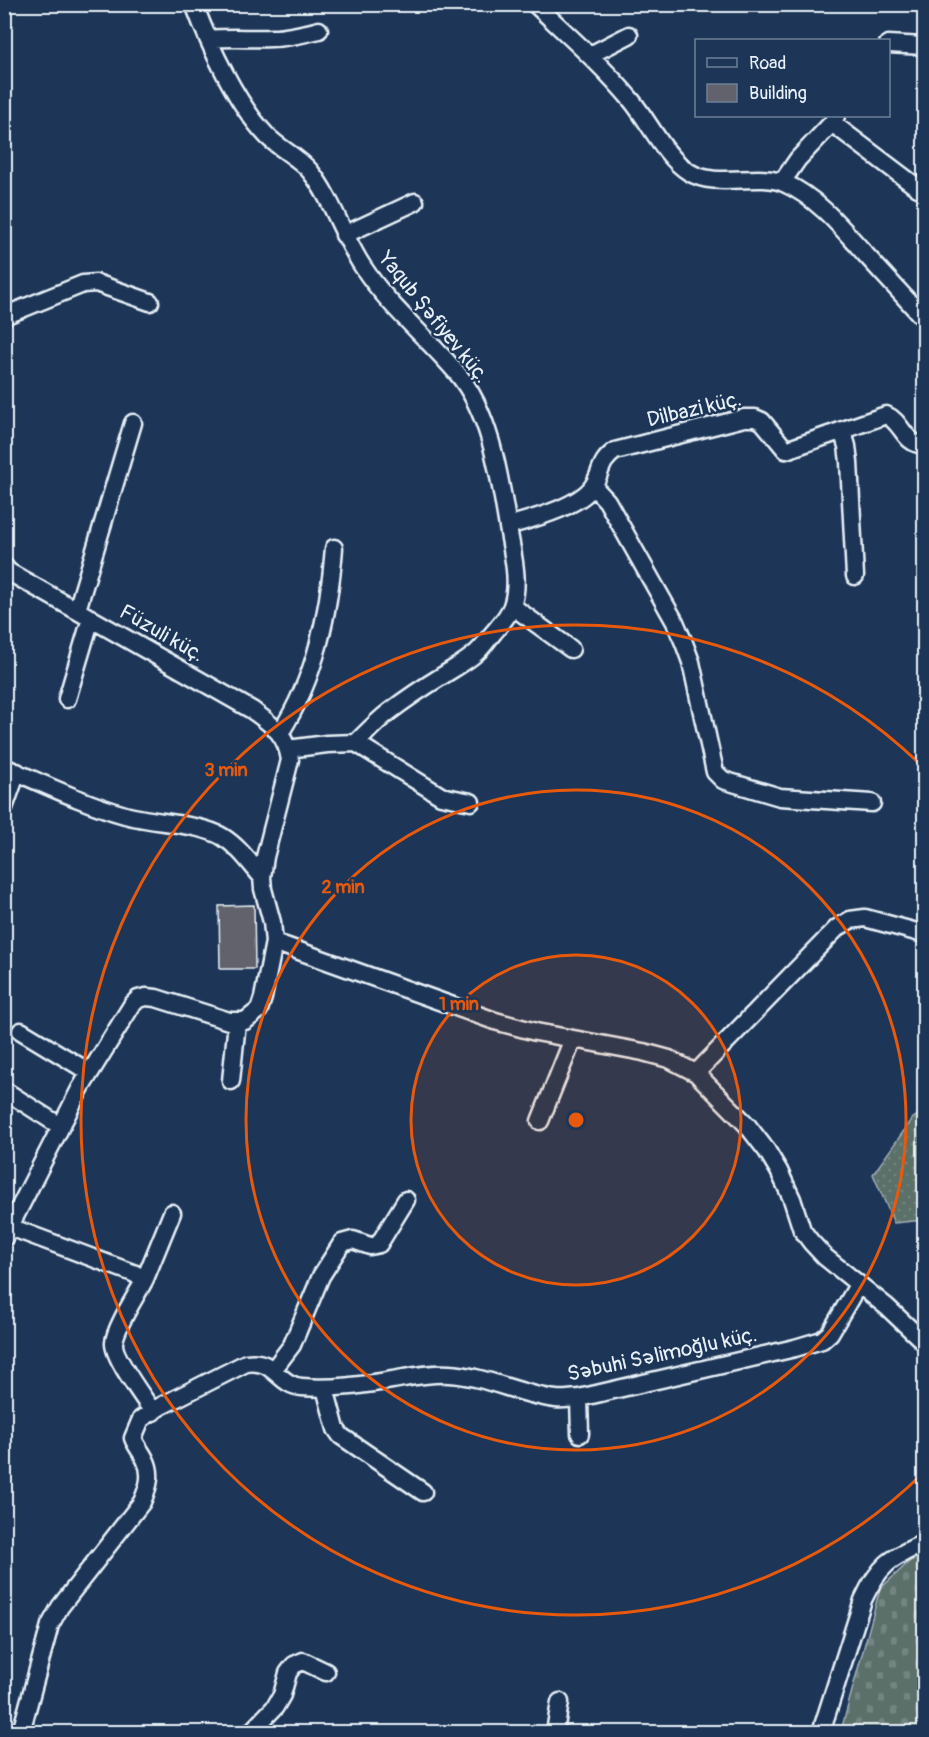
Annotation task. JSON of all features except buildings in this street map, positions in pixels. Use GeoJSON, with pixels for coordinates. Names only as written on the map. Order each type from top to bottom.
{"type":"FeatureCollection","features":[{"type":"Feature","properties":{"kind":"street","name":"Yaqub Şəfiyev küç."},"geometry":{"type":"LineString","coordinates":[[194,4],[209,39],[244,106],[266,135],[310,172],[364,270],[395,307],[459,375],[476,403],[498,467],[516,586],[512,606],[502,623],[478,651],[386,714],[356,743]]}},
{"type":"Feature","properties":{"kind":"street"},"geometry":{"type":"LineString","coordinates":[[535,4],[590,56],[634,103],[676,162],[691,173],[709,179],[782,182],[822,209],[924,319]]}},
{"type":"Feature","properties":{"kind":"street"},"geometry":{"type":"LineString","coordinates":[[209,39],[272,38],[295,36],[319,30]]}},
{"type":"Feature","properties":{"kind":"street"},"geometry":{"type":"LineString","coordinates":[[590,56],[629,34]]}},
{"type":"Feature","properties":{"kind":"street"},"geometry":{"type":"LineString","coordinates":[[890,44],[924,46]]}},
{"type":"Feature","properties":{"kind":"street"},"geometry":{"type":"LineString","coordinates":[[782,182],[798,159],[834,119],[918,188]]}},
{"type":"Feature","properties":{"kind":"street"},"geometry":{"type":"LineString","coordinates":[[344,235],[415,202]]}},
{"type":"Feature","properties":{"kind":"street"},"geometry":{"type":"LineString","coordinates":[[4,316],[83,284],[96,283],[150,302]]}},
{"type":"Feature","properties":{"kind":"street","name":"Dilbazi küç."},"geometry":{"type":"LineString","coordinates":[[508,526],[549,513],[584,496],[593,486],[606,457],[615,451],[744,418],[755,418],[762,421],[786,450],[886,415],[892,417],[911,442],[924,445]]}},
{"type":"Feature","properties":{"kind":"street"},"geometry":{"type":"LineString","coordinates":[[67,699],[84,614],[134,423]]}},
{"type":"Feature","properties":{"kind":"street"},"geometry":{"type":"LineString","coordinates":[[842,430],[849,462],[855,576]]}},
{"type":"Feature","properties":{"kind":"street"},"geometry":{"type":"LineString","coordinates":[[593,486],[607,501],[675,621],[691,662],[715,772],[723,780],[780,797],[872,803]]}},
{"type":"Feature","properties":{"kind":"street"},"geometry":{"type":"LineString","coordinates":[[280,733],[309,675],[321,639],[331,587],[334,548]]}},
{"type":"Feature","properties":{"kind":"street","name":"Füzuli küç."},"geometry":{"type":"LineString","coordinates":[[4,566],[9,572],[252,711],[280,733],[288,749]]}},
{"type":"Feature","properties":{"kind":"street"},"geometry":{"type":"LineString","coordinates":[[512,606],[571,649]]}},
{"type":"Feature","properties":{"kind":"street"},"geometry":{"type":"LineString","coordinates":[[145,1279],[133,1273],[7,1232],[89,1072],[138,999],[146,996],[163,999],[237,1022],[245,1021],[259,1010],[274,942],[262,877],[265,857],[289,767],[288,749],[356,743],[441,796],[471,802]]}},
{"type":"Feature","properties":{"kind":"street"},"geometry":{"type":"LineString","coordinates":[[4,808],[11,769],[86,802],[126,815],[209,830],[237,848],[262,877]]}},
{"type":"Feature","properties":{"kind":"street"},"geometry":{"type":"LineString","coordinates":[[696,1073],[837,928],[850,920],[865,918],[924,934]]}},
{"type":"Feature","properties":{"kind":"street"},"geometry":{"type":"LineString","coordinates":[[274,942],[495,1021],[643,1052],[669,1059],[696,1073],[747,1125],[767,1151],[783,1180],[802,1230],[811,1242],[825,1257],[887,1307],[924,1342]]}},
{"type":"Feature","properties":{"kind":"street"},"geometry":{"type":"LineString","coordinates":[[231,1081],[237,1022]]}},
{"type":"Feature","properties":{"kind":"street"},"geometry":{"type":"LineString","coordinates":[[21,1031],[89,1072]]}},
{"type":"Feature","properties":{"kind":"street"},"geometry":{"type":"LineString","coordinates":[[540,1121],[573,1039]]}},
{"type":"Feature","properties":{"kind":"street"},"geometry":{"type":"LineString","coordinates":[[4,1090],[60,1126]]}},
{"type":"Feature","properties":{"kind":"street"},"geometry":{"type":"LineString","coordinates":[[273,1370],[292,1345],[321,1276],[342,1243],[352,1240],[370,1246],[379,1244],[406,1200]]}},
{"type":"Feature","properties":{"kind":"street"},"geometry":{"type":"LineString","coordinates":[[153,1412],[119,1359],[114,1345],[116,1334],[145,1279],[171,1214]]}},
{"type":"Feature","properties":{"kind":"street","name":"Səbuhi Səlimoğlu küç."},"geometry":{"type":"LineString","coordinates":[[21,1732],[50,1625],[60,1607],[142,1502],[149,1485],[149,1469],[133,1438],[141,1419],[153,1412],[246,1364],[255,1362],[262,1363],[288,1383],[299,1387],[326,1388],[424,1374],[448,1374],[469,1377],[540,1396],[558,1399],[579,1398],[822,1340],[830,1333],[858,1285]]}},
{"type":"Feature","properties":{"kind":"street"},"geometry":{"type":"LineString","coordinates":[[326,1388],[336,1429],[341,1436],[423,1492]]}},
{"type":"Feature","properties":{"kind":"street"},"geometry":{"type":"LineString","coordinates":[[579,1398],[580,1434]]}},
{"type":"Feature","properties":{"kind":"street"},"geometry":{"type":"LineString","coordinates":[[821,1732],[863,1600],[872,1580],[886,1563],[898,1554],[924,1543]]}},
{"type":"Feature","properties":{"kind":"street"},"geometry":{"type":"LineString","coordinates":[[251,1732],[275,1707],[282,1695],[288,1673],[294,1665],[303,1661],[326,1672]]}},
{"type":"Feature","properties":{"kind":"street"},"geometry":{"type":"LineString","coordinates":[[555,1732],[560,1702]]}},
{"type":"Feature","properties":{"kind":"green space"},"geometry":{"type":"Polygon","coordinates":[[[924,1111],[924,1220],[894,1223],[873,1174],[913,1118],[924,1111]]]}},
{"type":"Feature","properties":{"kind":"green space"},"geometry":{"type":"Polygon","coordinates":[[[924,1555],[924,1732],[844,1732],[842,1727],[880,1589],[910,1561],[924,1555]]]}}]}
